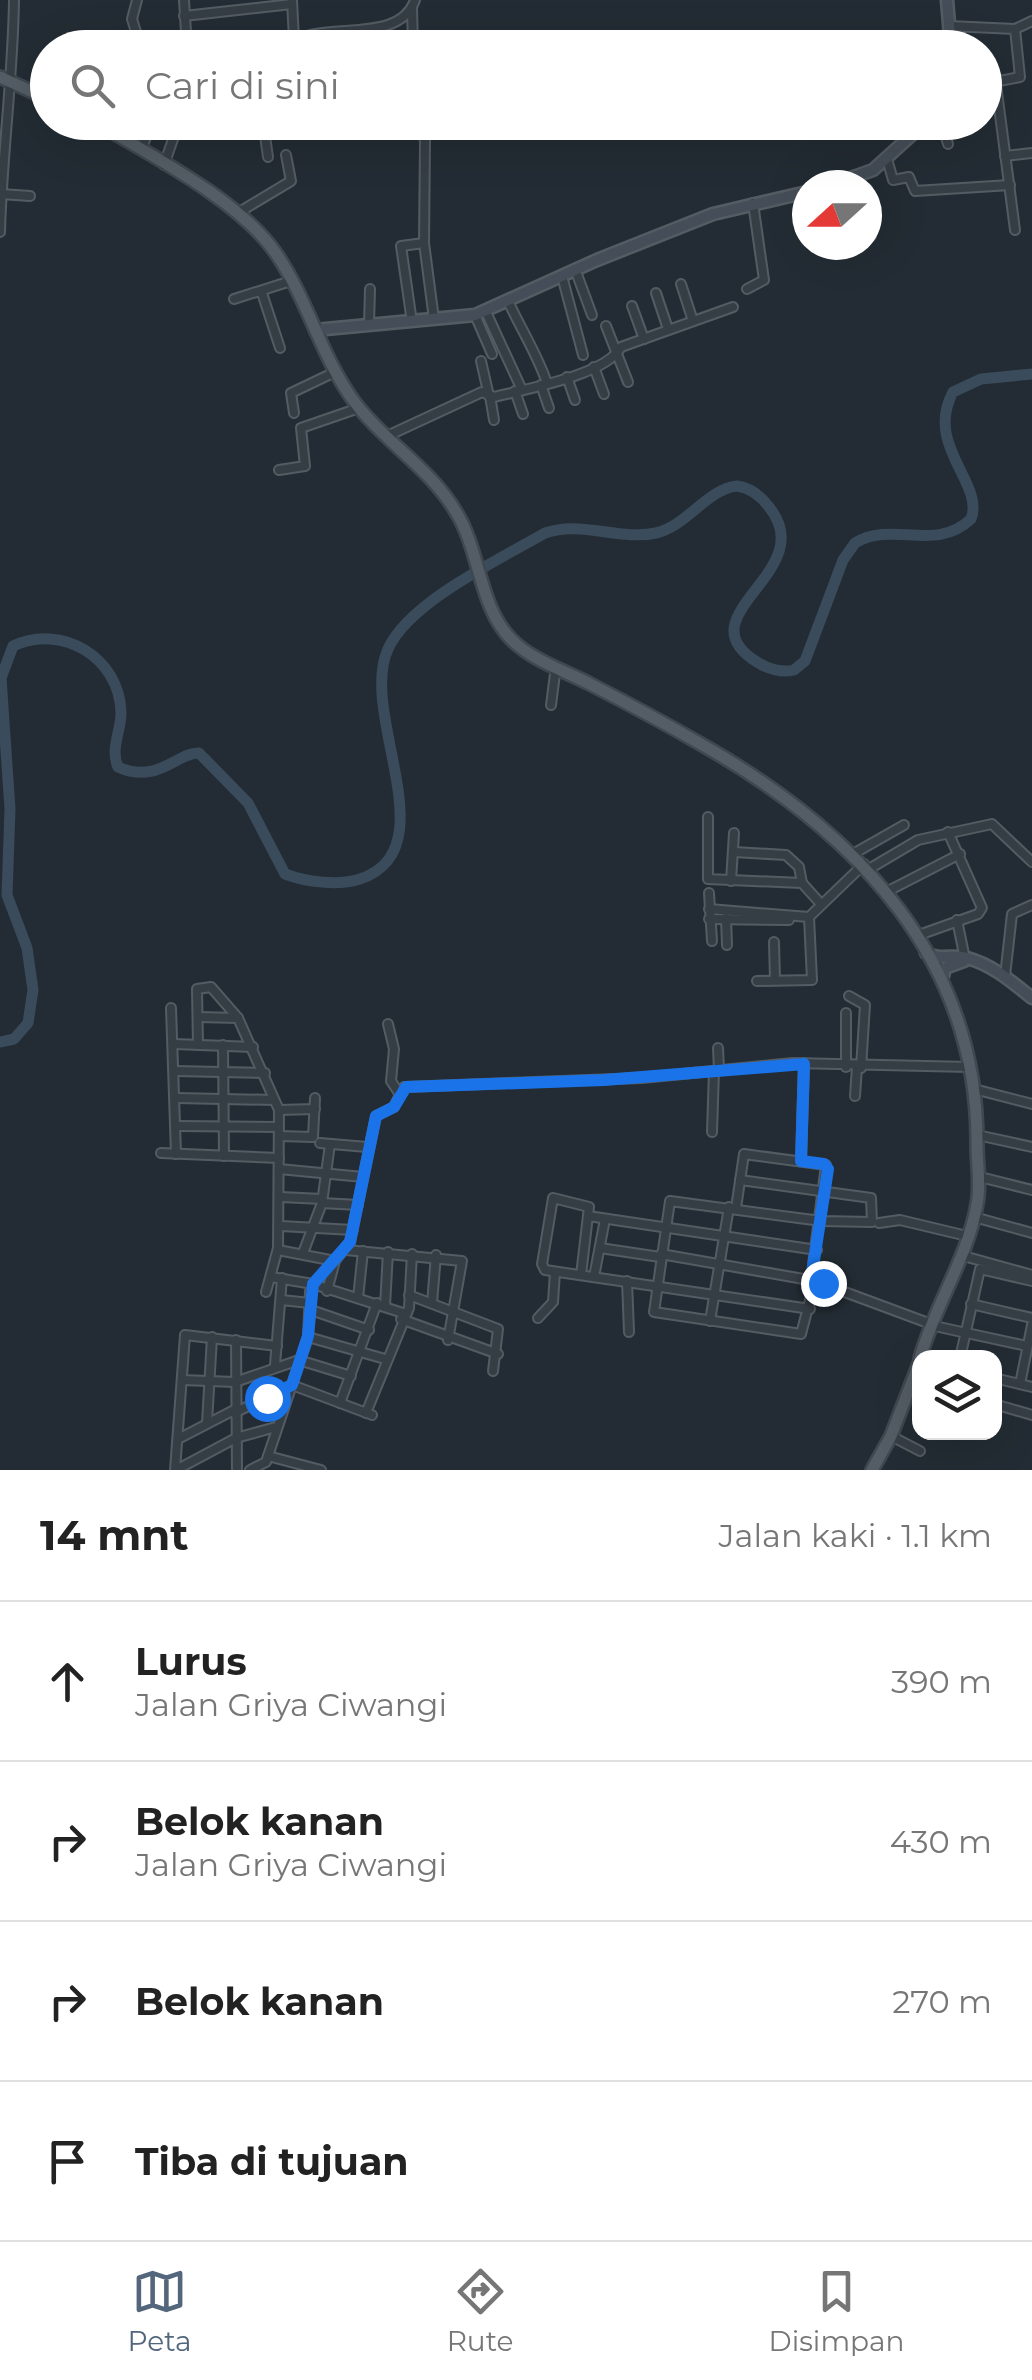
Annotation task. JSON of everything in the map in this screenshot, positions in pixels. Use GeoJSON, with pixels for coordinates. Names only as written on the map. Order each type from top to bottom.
{"type":"FeatureCollection","features":[{"type":"Feature","properties":{"kind":"main road"},"geometry":{"type":"LineString","coordinates":[[0,77],[30,91]]}},
{"type":"Feature","properties":{"kind":"main road"},"geometry":{"type":"LineString","coordinates":[[125,140],[236,214],[268,242],[359,408],[425,472],[456,511],[471,540],[490,603],[511,639],[747,772],[799,807],[854,854],[888,891],[925,952],[936,963],[970,1067],[980,1177],[974,1217],[922,1350]]}},
{"type":"Feature","properties":{"kind":"main road"},"geometry":{"type":"LineString","coordinates":[[872,1470],[912,1394]]}},
{"type":"Feature","properties":{"kind":"street"},"geometry":{"type":"LineString","coordinates":[[0,232],[1,172],[13,83],[14,0]]}},
{"type":"Feature","properties":{"kind":"street"},"geometry":{"type":"LineString","coordinates":[[136,0],[132,19],[136,30]]}},
{"type":"Feature","properties":{"kind":"street"},"geometry":{"type":"LineString","coordinates":[[184,0],[185,30]]}},
{"type":"Feature","properties":{"kind":"street"},"geometry":{"type":"LineString","coordinates":[[947,0],[950,30]]}},
{"type":"Feature","properties":{"kind":"street"},"geometry":{"type":"LineString","coordinates":[[184,16],[292,2],[291,30]]}},
{"type":"Feature","properties":{"kind":"street"},"geometry":{"type":"LineString","coordinates":[[357,30],[394,22],[413,4]]}},
{"type":"Feature","properties":{"kind":"street"},"geometry":{"type":"LineString","coordinates":[[413,4],[413,30]]}},
{"type":"Feature","properties":{"kind":"street"},"geometry":{"type":"LineString","coordinates":[[950,26],[1016,29],[1032,22]]}},
{"type":"Feature","properties":{"kind":"street"},"geometry":{"type":"LineString","coordinates":[[1002,82],[1020,76],[1016,29]]}},
{"type":"Feature","properties":{"kind":"street"},"geometry":{"type":"LineString","coordinates":[[1002,132],[1016,230]]}},
{"type":"Feature","properties":{"kind":"street"},"geometry":{"type":"LineString","coordinates":[[141,150],[145,140]]}},
{"type":"Feature","properties":{"kind":"street"},"geometry":{"type":"LineString","coordinates":[[164,164],[173,140]]}},
{"type":"Feature","properties":{"kind":"street"},"geometry":{"type":"LineString","coordinates":[[266,140],[268,157]]}},
{"type":"Feature","properties":{"kind":"street"},"geometry":{"type":"LineString","coordinates":[[424,140],[424,243],[434,320]]}},
{"type":"Feature","properties":{"kind":"street"},"geometry":{"type":"LineString","coordinates":[[877,170],[907,140]]}},
{"type":"Feature","properties":{"kind":"street"},"geometry":{"type":"LineString","coordinates":[[947,140],[948,144]]}},
{"type":"Feature","properties":{"kind":"street"},"geometry":{"type":"LineString","coordinates":[[1005,156],[1032,154]]}},
{"type":"Feature","properties":{"kind":"street"},"geometry":{"type":"LineString","coordinates":[[236,214],[291,181],[286,155]]}},
{"type":"Feature","properties":{"kind":"street"},"geometry":{"type":"LineString","coordinates":[[887,159],[893,180],[910,177],[915,191],[1010,185]]}},
{"type":"Feature","properties":{"kind":"street"},"geometry":{"type":"LineString","coordinates":[[1,194],[30,196]]}},
{"type":"Feature","properties":{"kind":"street"},"geometry":{"type":"LineString","coordinates":[[314,330],[480,314],[575,269],[713,214],[792,195]]}},
{"type":"Feature","properties":{"kind":"street"},"geometry":{"type":"LineString","coordinates":[[747,289],[764,280],[753,203]]}},
{"type":"Feature","properties":{"kind":"street"},"geometry":{"type":"LineString","coordinates":[[412,322],[402,246],[424,243]]}},
{"type":"Feature","properties":{"kind":"street"},"geometry":{"type":"LineString","coordinates":[[575,269],[592,315]]}},
{"type":"Feature","properties":{"kind":"street"},"geometry":{"type":"LineString","coordinates":[[562,276],[583,355]]}},
{"type":"Feature","properties":{"kind":"street"},"geometry":{"type":"LineString","coordinates":[[234,299],[290,282]]}},
{"type":"Feature","properties":{"kind":"street"},"geometry":{"type":"LineString","coordinates":[[682,284],[694,321]]}},
{"type":"Feature","properties":{"kind":"street"},"geometry":{"type":"LineString","coordinates":[[369,325],[370,290]]}},
{"type":"Feature","properties":{"kind":"street"},"geometry":{"type":"LineString","coordinates":[[262,293],[280,348]]}},
{"type":"Feature","properties":{"kind":"street"},"geometry":{"type":"LineString","coordinates":[[656,293],[668,330]]}},
{"type":"Feature","properties":{"kind":"street"},"geometry":{"type":"LineString","coordinates":[[509,303],[527,341],[534,347],[549,408]]}},
{"type":"Feature","properties":{"kind":"street"},"geometry":{"type":"LineString","coordinates":[[632,306],[644,338]]}},
{"type":"Feature","properties":{"kind":"street"},"geometry":{"type":"LineString","coordinates":[[386,437],[482,392],[489,396],[519,391],[567,377],[617,356],[621,347],[733,307]]}},
{"type":"Feature","properties":{"kind":"street"},"geometry":{"type":"LineString","coordinates":[[480,314],[492,354]]}},
{"type":"Feature","properties":{"kind":"street"},"geometry":{"type":"LineString","coordinates":[[480,314],[519,391],[523,414]]}},
{"type":"Feature","properties":{"kind":"street"},"geometry":{"type":"LineString","coordinates":[[606,326],[628,382]]}},
{"type":"Feature","properties":{"kind":"street"},"geometry":{"type":"LineString","coordinates":[[481,360],[494,420]]}},
{"type":"Feature","properties":{"kind":"street"},"geometry":{"type":"LineString","coordinates":[[594,367],[604,394]]}},
{"type":"Feature","properties":{"kind":"street"},"geometry":{"type":"LineString","coordinates":[[294,413],[292,392],[336,372]]}},
{"type":"Feature","properties":{"kind":"street"},"geometry":{"type":"LineString","coordinates":[[567,377],[575,400]]}},
{"type":"Feature","properties":{"kind":"street"},"geometry":{"type":"LineString","coordinates":[[279,470],[304,466],[300,429],[359,408]]}},
{"type":"Feature","properties":{"kind":"street"},"geometry":{"type":"LineString","coordinates":[[551,704],[556,666]]}},
{"type":"Feature","properties":{"kind":"street"},"geometry":{"type":"LineString","coordinates":[[708,817],[705,876],[802,883]]}},
{"type":"Feature","properties":{"kind":"street"},"geometry":{"type":"LineString","coordinates":[[854,854],[904,825]]}},
{"type":"Feature","properties":{"kind":"street"},"geometry":{"type":"LineString","coordinates":[[757,981],[814,977],[809,919],[866,867],[918,840],[996,825],[1032,862]]}},
{"type":"Feature","properties":{"kind":"street"},"geometry":{"type":"LineString","coordinates":[[916,936],[978,914],[982,908],[948,832]]}},
{"type":"Feature","properties":{"kind":"street"},"geometry":{"type":"LineString","coordinates":[[731,880],[734,833]]}},
{"type":"Feature","properties":{"kind":"street"},"geometry":{"type":"LineString","coordinates":[[734,852],[786,854],[799,866],[802,883],[821,904]]}},
{"type":"Feature","properties":{"kind":"street"},"geometry":{"type":"LineString","coordinates":[[888,891],[960,854]]}},
{"type":"Feature","properties":{"kind":"street"},"geometry":{"type":"LineString","coordinates":[[709,893],[712,942]]}},
{"type":"Feature","properties":{"kind":"street"},"geometry":{"type":"LineString","coordinates":[[1005,976],[1012,914],[1032,906]]}},
{"type":"Feature","properties":{"kind":"street"},"geometry":{"type":"LineString","coordinates":[[709,914],[809,919]]}},
{"type":"Feature","properties":{"kind":"street"},"geometry":{"type":"LineString","coordinates":[[709,914],[726,918],[809,919]]}},
{"type":"Feature","properties":{"kind":"street"},"geometry":{"type":"LineString","coordinates":[[726,918],[727,946]]}},
{"type":"Feature","properties":{"kind":"street"},"geometry":{"type":"LineString","coordinates":[[957,920],[968,960]]}},
{"type":"Feature","properties":{"kind":"street"},"geometry":{"type":"LineString","coordinates":[[774,942],[775,980]]}},
{"type":"Feature","properties":{"kind":"street"},"geometry":{"type":"LineString","coordinates":[[925,952],[936,958],[968,960],[1005,976],[1032,998]]}},
{"type":"Feature","properties":{"kind":"street"},"geometry":{"type":"LineString","coordinates":[[942,980],[945,968],[968,960]]}},
{"type":"Feature","properties":{"kind":"street"},"geometry":{"type":"LineString","coordinates":[[198,1044],[197,989],[211,988],[238,1018],[276,1105],[281,1226],[266,1292]]}},
{"type":"Feature","properties":{"kind":"street"},"geometry":{"type":"LineString","coordinates":[[849,996],[864,1006],[855,1096]]}},
{"type":"Feature","properties":{"kind":"street"},"geometry":{"type":"LineString","coordinates":[[224,999],[224,1018]]}},
{"type":"Feature","properties":{"kind":"street"},"geometry":{"type":"LineString","coordinates":[[170,1008],[177,1098],[176,1154]]}},
{"type":"Feature","properties":{"kind":"street"},"geometry":{"type":"LineString","coordinates":[[846,1012],[846,1067]]}},
{"type":"Feature","properties":{"kind":"street"},"geometry":{"type":"LineString","coordinates":[[198,1017],[238,1018]]}},
{"type":"Feature","properties":{"kind":"street"},"geometry":{"type":"LineString","coordinates":[[388,1024],[394,1049],[391,1081],[400,1093]]}},
{"type":"Feature","properties":{"kind":"street"},"geometry":{"type":"LineString","coordinates":[[174,1044],[252,1047]]}},
{"type":"Feature","properties":{"kind":"street"},"geometry":{"type":"LineString","coordinates":[[223,1045],[224,1156]]}},
{"type":"Feature","properties":{"kind":"street"},"geometry":{"type":"LineString","coordinates":[[712,1132],[718,1048]]}},
{"type":"Feature","properties":{"kind":"street"},"geometry":{"type":"LineString","coordinates":[[250,1470],[267,1459],[302,1360],[313,1284],[346,1250],[376,1116],[394,1107],[406,1087],[538,1084],[804,1064],[859,1068],[970,1067]]}},
{"type":"Feature","properties":{"kind":"street"},"geometry":{"type":"LineString","coordinates":[[801,1161],[804,1064]]}},
{"type":"Feature","properties":{"kind":"street"},"geometry":{"type":"LineString","coordinates":[[175,1070],[265,1073]]}},
{"type":"Feature","properties":{"kind":"street"},"geometry":{"type":"LineString","coordinates":[[974,1088],[1032,1104]]}},
{"type":"Feature","properties":{"kind":"street"},"geometry":{"type":"LineString","coordinates":[[177,1098],[224,1097],[315,1110]]}},
{"type":"Feature","properties":{"kind":"street"},"geometry":{"type":"LineString","coordinates":[[177,1126],[224,1123],[313,1137],[315,1098]]}},
{"type":"Feature","properties":{"kind":"street"},"geometry":{"type":"LineString","coordinates":[[978,1135],[1032,1147]]}},
{"type":"Feature","properties":{"kind":"street"},"geometry":{"type":"LineString","coordinates":[[303,1253],[322,1201],[327,1172],[325,1144],[368,1147]]}},
{"type":"Feature","properties":{"kind":"street"},"geometry":{"type":"LineString","coordinates":[[161,1153],[279,1158]]}},
{"type":"Feature","properties":{"kind":"street"},"geometry":{"type":"LineString","coordinates":[[710,1321],[725,1234],[732,1207],[740,1180],[745,1153],[826,1166],[824,1193],[821,1222],[810,1309],[801,1334],[657,1314],[656,1284],[671,1200],[732,1207],[821,1222],[872,1222],[871,1198],[824,1193],[740,1180]]}},
{"type":"Feature","properties":{"kind":"street"},"geometry":{"type":"LineString","coordinates":[[279,1169],[363,1177]]}},
{"type":"Feature","properties":{"kind":"street"},"geometry":{"type":"LineString","coordinates":[[980,1177],[1032,1190]]}},
{"type":"Feature","properties":{"kind":"street"},"geometry":{"type":"LineString","coordinates":[[281,1198],[358,1205]]}},
{"type":"Feature","properties":{"kind":"street"},"geometry":{"type":"LineString","coordinates":[[581,1275],[587,1204],[550,1200],[542,1268],[556,1272],[715,1292],[810,1309]]}},
{"type":"Feature","properties":{"kind":"street"},"geometry":{"type":"LineString","coordinates":[[588,1216],[816,1250]]}},
{"type":"Feature","properties":{"kind":"street"},"geometry":{"type":"LineString","coordinates":[[974,1217],[1032,1232]]}},
{"type":"Feature","properties":{"kind":"street"},"geometry":{"type":"LineString","coordinates":[[594,1277],[605,1219]]}},
{"type":"Feature","properties":{"kind":"street"},"geometry":{"type":"LineString","coordinates":[[879,1223],[900,1220],[967,1236]]}},
{"type":"Feature","properties":{"kind":"street"},"geometry":{"type":"LineString","coordinates":[[281,1226],[353,1230]]}},
{"type":"Feature","properties":{"kind":"street"},"geometry":{"type":"LineString","coordinates":[[278,1248],[282,1254],[303,1253],[334,1262]]}},
{"type":"Feature","properties":{"kind":"street"},"geometry":{"type":"LineString","coordinates":[[600,1248],[720,1263],[813,1281],[930,1323],[1028,1346]]}},
{"type":"Feature","properties":{"kind":"street"},"geometry":{"type":"LineString","coordinates":[[346,1250],[436,1255],[464,1263],[448,1340]]}},
{"type":"Feature","properties":{"kind":"street"},"geometry":{"type":"LineString","coordinates":[[358,1298],[363,1251]]}},
{"type":"Feature","properties":{"kind":"street"},"geometry":{"type":"LineString","coordinates":[[340,1403],[381,1305],[388,1252]]}},
{"type":"Feature","properties":{"kind":"street"},"geometry":{"type":"LineString","coordinates":[[180,1438],[292,1385],[369,1414],[410,1295],[412,1254]]}},
{"type":"Feature","properties":{"kind":"street"},"geometry":{"type":"LineString","coordinates":[[432,1303],[436,1255]]}},
{"type":"Feature","properties":{"kind":"street"},"geometry":{"type":"LineString","coordinates":[[960,1255],[1032,1278]]}},
{"type":"Feature","properties":{"kind":"street"},"geometry":{"type":"LineString","coordinates":[[327,1291],[334,1262]]}},
{"type":"Feature","properties":{"kind":"street"},"geometry":{"type":"LineString","coordinates":[[962,1350],[980,1269],[1032,1278]]}},
{"type":"Feature","properties":{"kind":"street"},"geometry":{"type":"LineString","coordinates":[[538,1318],[553,1302],[556,1272]]}},
{"type":"Feature","properties":{"kind":"street"},"geometry":{"type":"LineString","coordinates":[[271,1277],[313,1284],[381,1305],[448,1340],[498,1354]]}},
{"type":"Feature","properties":{"kind":"street"},"geometry":{"type":"LineString","coordinates":[[275,1365],[282,1278]]}},
{"type":"Feature","properties":{"kind":"street"},"geometry":{"type":"LineString","coordinates":[[627,1281],[629,1332]]}},
{"type":"Feature","properties":{"kind":"street"},"geometry":{"type":"LineString","coordinates":[[410,1295],[498,1329],[494,1371]]}},
{"type":"Feature","properties":{"kind":"street"},"geometry":{"type":"LineString","coordinates":[[281,1300],[368,1330]]}},
{"type":"Feature","properties":{"kind":"street"},"geometry":{"type":"LineString","coordinates":[[971,1304],[1032,1321],[1020,1384]]}},
{"type":"Feature","properties":{"kind":"street"},"geometry":{"type":"LineString","coordinates":[[176,1470],[184,1335],[277,1346]]}},
{"type":"Feature","properties":{"kind":"street"},"geometry":{"type":"LineString","coordinates":[[308,1336],[385,1359]]}},
{"type":"Feature","properties":{"kind":"street"},"geometry":{"type":"LineString","coordinates":[[207,1423],[212,1337]]}},
{"type":"Feature","properties":{"kind":"street"},"geometry":{"type":"LineString","coordinates":[[236,1340],[237,1470]]}},
{"type":"Feature","properties":{"kind":"street"},"geometry":{"type":"LineString","coordinates":[[182,1380],[235,1382],[275,1365],[302,1360],[351,1376]]}},
{"type":"Feature","properties":{"kind":"street"},"geometry":{"type":"LineString","coordinates":[[1002,1380],[1032,1387]]}},
{"type":"Feature","properties":{"kind":"street"},"geometry":{"type":"LineString","coordinates":[[267,1398],[280,1416]]}},
{"type":"Feature","properties":{"kind":"street"},"geometry":{"type":"LineString","coordinates":[[1002,1406],[1032,1414]]}},
{"type":"Feature","properties":{"kind":"street"},"geometry":{"type":"LineString","coordinates":[[176,1470],[236,1438],[276,1426]]}},
{"type":"Feature","properties":{"kind":"street"},"geometry":{"type":"LineString","coordinates":[[891,1436],[920,1451]]}},
{"type":"Feature","properties":{"kind":"street"},"geometry":{"type":"LineString","coordinates":[[267,1459],[315,1469]]}},
{"type":"Feature","properties":{"kind":"street"},"geometry":{"type":"LineString","coordinates":[[267,1459],[277,1470]]}},
{"type":"Feature","properties":{"kind":"waterway"},"geometry":{"type":"LineString","coordinates":[[0,1042],[14,1039],[28,1023],[33,990],[27,948],[7,895],[10,809],[1,678],[13,646],[31,640],[68,642],[99,661],[118,693],[118,767],[144,772],[199,753],[248,803],[285,874],[322,882],[360,879],[386,863],[398,840],[400,810],[383,709],[382,677],[388,649],[399,632],[435,598],[545,533],[572,529],[628,535],[656,533],[678,523],[716,494],[737,486],[763,499],[781,530],[779,552],[741,609],[734,627],[738,645],[766,667],[794,670],[805,661],[843,560],[855,543],[884,534],[943,534],[971,519],[970,492],[946,430],[946,411],[953,392],[981,379],[1032,374]]}},
{"type":"Feature","properties":{"kind":"route"},"geometry":{"type":"LineString","coordinates":[[267,1398],[292,1385],[308,1336],[310,1291],[350,1242],[370,1130],[376,1116],[394,1107],[406,1087],[642,1078],[758,1064],[804,1064],[801,1161],[824,1164],[828,1169],[811,1280],[823,1283]]}}]}
